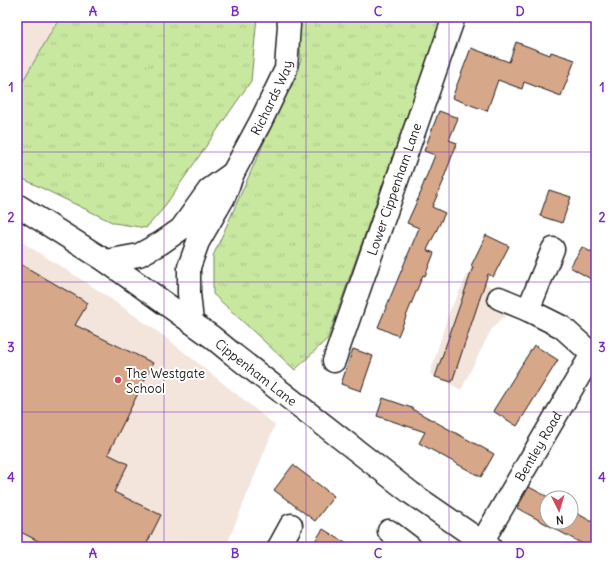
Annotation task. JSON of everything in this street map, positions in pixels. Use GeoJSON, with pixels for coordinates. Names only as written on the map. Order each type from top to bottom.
{"type":"FeatureCollection","features":[{"type":"Feature","properties":{"kind":"street","name":"Richards Way"},"geometry":{"type":"LineString","coordinates":[[192,322],[189,267],[198,242],[224,197],[233,173],[262,120],[286,69],[289,25],[288,17]]}},
{"type":"Feature","properties":{"kind":"street","name":"Lower Cippenham Lane"},"geometry":{"type":"LineString","coordinates":[[334,361],[454,17]]}},
{"type":"Feature","properties":{"kind":"street","name":"Richards Way"},"geometry":{"type":"LineString","coordinates":[[106,261],[139,255],[161,243],[181,229],[209,190],[233,173]]}},
{"type":"Feature","properties":{"kind":"street","name":"Cippenham Lane"},"geometry":{"type":"LineString","coordinates":[[17,205],[106,261],[192,322],[411,493],[486,545]]}},
{"type":"Feature","properties":{"kind":"street"},"geometry":{"type":"LineString","coordinates":[[528,310],[554,249]]}},
{"type":"Feature","properties":{"kind":"street"},"geometry":{"type":"LineString","coordinates":[[499,298],[528,310],[562,327],[594,353]]}},
{"type":"Feature","properties":{"kind":"street","name":"Bentley Road"},"geometry":{"type":"LineString","coordinates":[[486,545],[594,353]]}},
{"type":"Feature","properties":{"kind":"street"},"geometry":{"type":"LineString","coordinates":[[279,547],[291,525]]}},
{"type":"Feature","properties":{"kind":"street"},"geometry":{"type":"LineString","coordinates":[[389,531],[410,547]]}},
{"type":"Feature","properties":{"kind":"shaded area"},"geometry":{"type":"Polygon","coordinates":[[[17,17],[60,17],[24,81],[17,77],[17,17]]]}},
{"type":"Feature","properties":{"kind":"shaded area","name":"The Westgate School"},"geometry":{"type":"Polygon","coordinates":[[[17,239],[98,290],[164,336],[275,425],[226,547],[17,547],[17,239]]]}},
{"type":"Feature","properties":{"kind":"shaded area"},"geometry":{"type":"Polygon","coordinates":[[[471,267],[488,275],[486,284],[504,293],[507,315],[491,330],[461,390],[430,374],[449,312],[471,267]]]}},
{"type":"Feature","properties":{"kind":"green space"},"geometry":{"type":"Polygon","coordinates":[[[60,17],[257,17],[251,81],[162,210],[146,228],[114,223],[17,176],[17,91],[60,17]]]}},
{"type":"Feature","properties":{"kind":"green space"},"geometry":{"type":"Polygon","coordinates":[[[297,17],[442,17],[328,338],[295,370],[213,294],[213,256],[301,60],[297,17]]]}},
{"type":"Feature","properties":{"kind":"building"},"geometry":{"type":"Polygon","coordinates":[[[516,42],[550,55],[551,52],[575,60],[561,96],[524,82],[522,89],[498,80],[487,111],[452,98],[471,48],[509,62],[516,42]]]}},
{"type":"Feature","properties":{"kind":"building"},"geometry":{"type":"Polygon","coordinates":[[[439,111],[458,118],[449,140],[457,143],[444,180],[432,207],[445,213],[427,250],[434,253],[425,276],[423,275],[398,336],[378,327],[419,228],[407,223],[422,190],[435,155],[424,151],[439,111]]]}},
{"type":"Feature","properties":{"kind":"building"},"geometry":{"type":"Polygon","coordinates":[[[549,190],[571,197],[562,223],[540,216],[549,190]]]}},
{"type":"Feature","properties":{"kind":"building"},"geometry":{"type":"Polygon","coordinates":[[[486,235],[509,246],[493,277],[488,274],[452,382],[435,377],[473,267],[471,266],[486,235]]]}},
{"type":"Feature","properties":{"kind":"building"},"geometry":{"type":"Polygon","coordinates":[[[582,247],[596,255],[596,282],[570,267],[582,247]]]}},
{"type":"Feature","properties":{"kind":"building"},"geometry":{"type":"Polygon","coordinates":[[[17,262],[88,303],[75,325],[153,363],[108,454],[128,464],[114,492],[161,515],[145,547],[40,547],[42,543],[17,530],[17,262]]]}},
{"type":"Feature","properties":{"kind":"building"},"geometry":{"type":"Polygon","coordinates":[[[534,345],[558,360],[517,426],[493,411],[534,345]]]}},
{"type":"Feature","properties":{"kind":"building"},"geometry":{"type":"Polygon","coordinates":[[[353,349],[373,356],[361,391],[341,384],[353,349]]]}},
{"type":"Feature","properties":{"kind":"building"},"geometry":{"type":"Polygon","coordinates":[[[383,398],[412,408],[494,454],[481,477],[419,443],[425,432],[377,416],[383,398]]]}},
{"type":"Feature","properties":{"kind":"building"},"geometry":{"type":"Polygon","coordinates":[[[293,465],[334,496],[315,521],[274,490],[293,465]]]}},
{"type":"Feature","properties":{"kind":"building"},"geometry":{"type":"Polygon","coordinates":[[[529,487],[539,492],[539,520],[517,508],[529,487]]]}},
{"type":"Feature","properties":{"kind":"building"},"geometry":{"type":"Polygon","coordinates":[[[579,514],[596,524],[596,547],[588,547],[557,530],[579,530],[579,514]]]}},
{"type":"Feature","properties":{"kind":"building"},"geometry":{"type":"Polygon","coordinates":[[[323,529],[352,547],[311,547],[323,529]]]}},
{"type":"Feature","properties":{"kind":"place","name":"The Westgate School"},"geometry":{"type":"Point","coordinates":[118,380]}}]}
